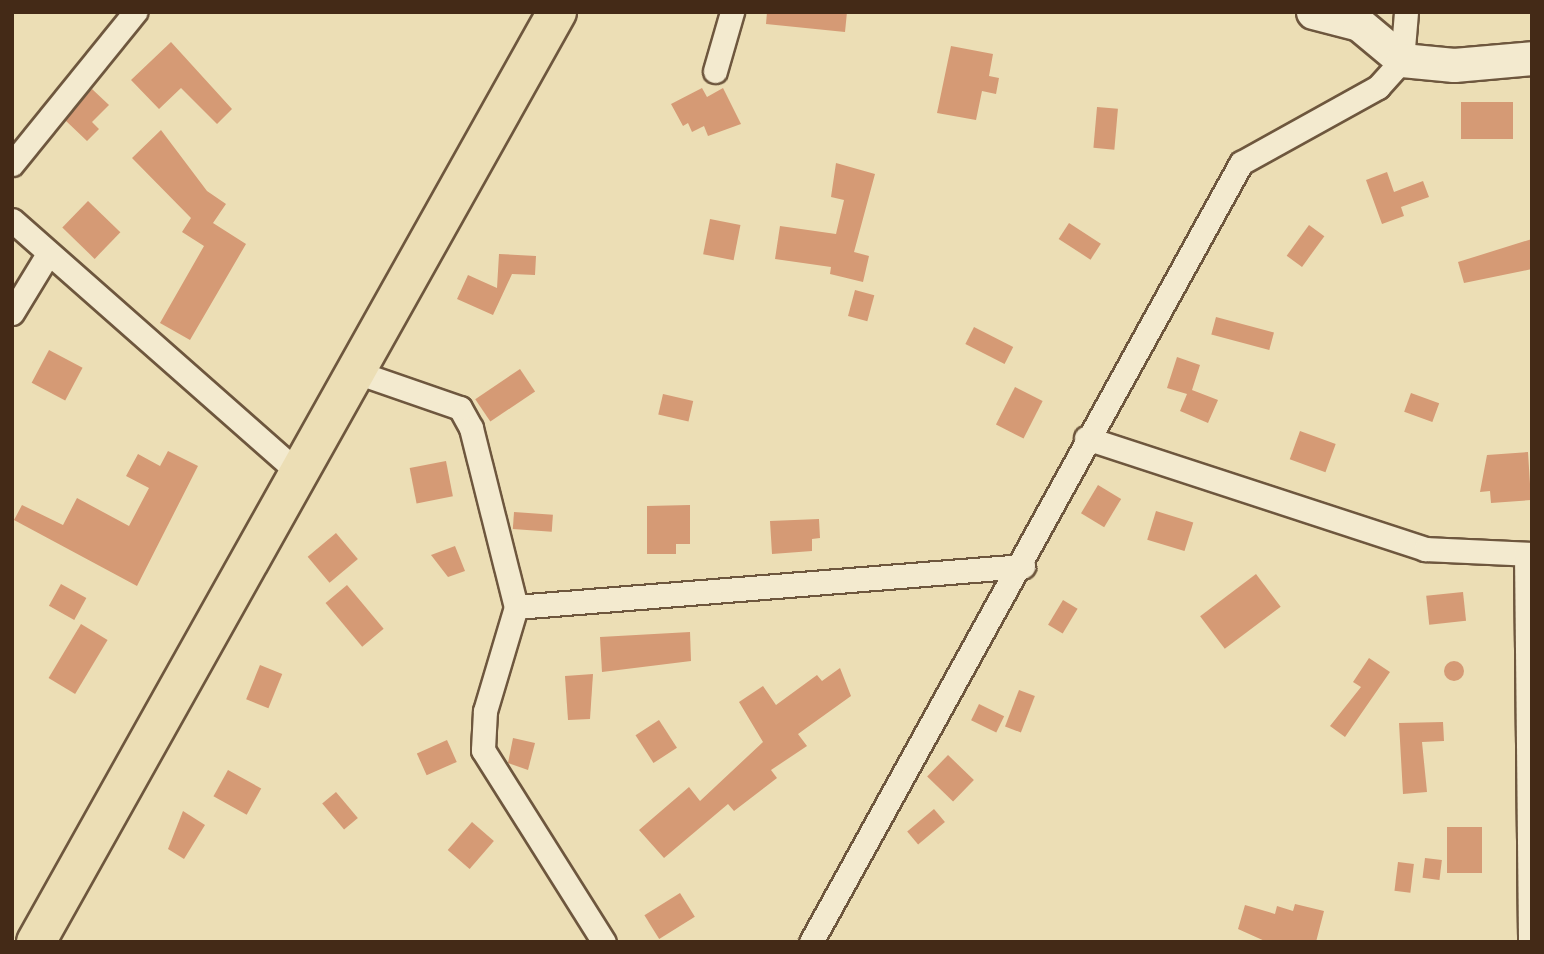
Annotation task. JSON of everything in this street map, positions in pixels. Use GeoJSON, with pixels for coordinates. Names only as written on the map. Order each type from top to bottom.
{"type":"FeatureCollection","features":[{"type":"Feature","properties":{"kind":"highway"},"geometry":{"type":"LineString","coordinates":[[36,942],[557,12]]}},
{"type":"Feature","properties":{"kind":"street"},"geometry":{"type":"LineString","coordinates":[[12,164],[135,12]]}},
{"type":"Feature","properties":{"kind":"street"},"geometry":{"type":"LineString","coordinates":[[715,71],[732,12]]}},
{"type":"Feature","properties":{"kind":"street"},"geometry":{"type":"LineString","coordinates":[[1313,12],[1359,24],[1402,60],[1454,65],[1532,58]]}},
{"type":"Feature","properties":{"kind":"street"},"geometry":{"type":"LineString","coordinates":[[811,942],[1023,566],[1086,439],[1241,163],[1378,87],[1402,60],[1406,12]]}},
{"type":"Feature","properties":{"kind":"street"},"geometry":{"type":"LineString","coordinates":[[12,220],[299,473]]}},
{"type":"Feature","properties":{"kind":"street"},"geometry":{"type":"LineString","coordinates":[[12,313],[48,254]]}},
{"type":"Feature","properties":{"kind":"street"},"geometry":{"type":"LineString","coordinates":[[356,372],[460,408],[471,428],[516,607],[485,711],[482,750],[604,942]]}},
{"type":"Feature","properties":{"kind":"street"},"geometry":{"type":"LineString","coordinates":[[1086,439],[1425,549],[1529,554],[1530,942]]}},
{"type":"Feature","properties":{"kind":"street"},"geometry":{"type":"LineString","coordinates":[[516,607],[1023,566]]}},
{"type":"Feature","properties":{"kind":"building"},"geometry":{"type":"Polygon","coordinates":[[[767,12],[847,12],[845,32],[766,24],[767,12]]]}},
{"type":"Feature","properties":{"kind":"building"},"geometry":{"type":"Polygon","coordinates":[[[171,42],[232,109],[217,124],[181,88],[159,109],[131,80],[171,42]]]}},
{"type":"Feature","properties":{"kind":"building"},"geometry":{"type":"Polygon","coordinates":[[[951,46],[993,54],[989,76],[999,78],[996,94],[982,91],[976,120],[937,113],[951,46]]]}},
{"type":"Feature","properties":{"kind":"building"},"geometry":{"type":"Polygon","coordinates":[[[702,88],[707,97],[723,88],[741,124],[708,136],[704,126],[692,132],[688,123],[683,126],[671,104],[702,88]]]}},
{"type":"Feature","properties":{"kind":"building"},"geometry":{"type":"Polygon","coordinates":[[[92,89],[109,105],[92,122],[99,129],[87,141],[65,120],[92,89]]]}},
{"type":"Feature","properties":{"kind":"building"},"geometry":{"type":"Polygon","coordinates":[[[1461,102],[1513,102],[1513,139],[1461,139],[1461,102]]]}},
{"type":"Feature","properties":{"kind":"building"},"geometry":{"type":"Polygon","coordinates":[[[1097,107],[1118,109],[1114,150],[1093,148],[1097,107]]]}},
{"type":"Feature","properties":{"kind":"building"},"geometry":{"type":"Polygon","coordinates":[[[161,130],[207,191],[226,204],[213,223],[246,244],[190,340],[160,323],[204,246],[182,232],[191,218],[132,158],[161,130]]]}},
{"type":"Feature","properties":{"kind":"building"},"geometry":{"type":"Polygon","coordinates":[[[836,163],[875,174],[854,252],[869,256],[863,282],[830,274],[831,267],[775,259],[780,226],[836,234],[844,200],[831,197],[836,163]]]}},
{"type":"Feature","properties":{"kind":"building"},"geometry":{"type":"Polygon","coordinates":[[[1387,172],[1394,192],[1423,181],[1429,197],[1401,207],[1404,216],[1382,224],[1366,180],[1387,172]]]}},
{"type":"Feature","properties":{"kind":"building"},"geometry":{"type":"Polygon","coordinates":[[[88,201],[120,232],[95,259],[62,228],[88,201]]]}},
{"type":"Feature","properties":{"kind":"building"},"geometry":{"type":"Polygon","coordinates":[[[710,219],[740,225],[734,260],[703,254],[710,219]]]}},
{"type":"Feature","properties":{"kind":"building"},"geometry":{"type":"Polygon","coordinates":[[[1069,223],[1101,244],[1091,260],[1059,239],[1069,223]]]}},
{"type":"Feature","properties":{"kind":"building"},"geometry":{"type":"Polygon","coordinates":[[[1309,225],[1324,236],[1302,267],[1287,256],[1309,225]]]}},
{"type":"Feature","properties":{"kind":"building"},"geometry":{"type":"Polygon","coordinates":[[[1532,239],[1532,269],[1464,283],[1458,262],[1532,239]]]}},
{"type":"Feature","properties":{"kind":"building"},"geometry":{"type":"Polygon","coordinates":[[[499,254],[536,256],[535,275],[512,274],[493,315],[457,299],[468,275],[497,288],[499,254]]]}},
{"type":"Feature","properties":{"kind":"building"},"geometry":{"type":"Polygon","coordinates":[[[855,290],[874,295],[867,321],[848,316],[855,290]]]}},
{"type":"Feature","properties":{"kind":"building"},"geometry":{"type":"Polygon","coordinates":[[[1216,317],[1274,333],[1269,350],[1211,334],[1216,317]]]}},
{"type":"Feature","properties":{"kind":"building"},"geometry":{"type":"Polygon","coordinates":[[[974,327],[1013,347],[1005,364],[965,344],[974,327]]]}},
{"type":"Feature","properties":{"kind":"building"},"geometry":{"type":"Polygon","coordinates":[[[49,350],[83,368],[65,401],[32,383],[49,350]]]}},
{"type":"Feature","properties":{"kind":"building"},"geometry":{"type":"Polygon","coordinates":[[[1177,357],[1200,365],[1192,390],[1218,400],[1208,423],[1180,411],[1187,394],[1167,388],[1177,357]]]}},
{"type":"Feature","properties":{"kind":"building"},"geometry":{"type":"Polygon","coordinates":[[[520,369],[535,391],[490,422],[475,399],[520,369]]]}},
{"type":"Feature","properties":{"kind":"building"},"geometry":{"type":"Polygon","coordinates":[[[1015,387],[1043,401],[1024,438],[996,424],[1015,387]]]}},
{"type":"Feature","properties":{"kind":"building"},"geometry":{"type":"Polygon","coordinates":[[[1411,393],[1439,403],[1432,422],[1404,412],[1411,393]]]}},
{"type":"Feature","properties":{"kind":"building"},"geometry":{"type":"Polygon","coordinates":[[[663,394],[693,401],[688,421],[658,414],[663,394]]]}},
{"type":"Feature","properties":{"kind":"building"},"geometry":{"type":"Polygon","coordinates":[[[1300,431],[1336,444],[1325,472],[1290,459],[1300,431]]]}},
{"type":"Feature","properties":{"kind":"building"},"geometry":{"type":"Polygon","coordinates":[[[168,451],[198,466],[137,586],[14,520],[22,505],[63,525],[77,498],[129,526],[149,488],[126,476],[138,454],[160,466],[168,451]]]}},
{"type":"Feature","properties":{"kind":"building"},"geometry":{"type":"Polygon","coordinates":[[[1528,452],[1531,500],[1491,503],[1490,491],[1480,492],[1487,455],[1528,452]]]}},
{"type":"Feature","properties":{"kind":"building"},"geometry":{"type":"Polygon","coordinates":[[[446,461],[453,496],[417,503],[410,468],[446,461]]]}},
{"type":"Feature","properties":{"kind":"building"},"geometry":{"type":"Polygon","coordinates":[[[1098,485],[1121,499],[1104,527],[1081,513],[1098,485]]]}},
{"type":"Feature","properties":{"kind":"building"},"geometry":{"type":"Polygon","coordinates":[[[690,505],[690,544],[676,544],[676,554],[647,554],[647,506],[690,505]]]}},
{"type":"Feature","properties":{"kind":"building"},"geometry":{"type":"Polygon","coordinates":[[[1156,511],[1193,522],[1185,551],[1147,540],[1156,511]]]}},
{"type":"Feature","properties":{"kind":"building"},"geometry":{"type":"Polygon","coordinates":[[[514,512],[553,515],[552,532],[513,529],[514,512]]]}},
{"type":"Feature","properties":{"kind":"building"},"geometry":{"type":"Polygon","coordinates":[[[819,519],[820,538],[812,539],[812,551],[772,554],[770,521],[819,519]]]}},
{"type":"Feature","properties":{"kind":"building"},"geometry":{"type":"Polygon","coordinates":[[[336,533],[358,559],[330,583],[308,557],[336,533]]]}},
{"type":"Feature","properties":{"kind":"building"},"geometry":{"type":"Polygon","coordinates":[[[455,546],[465,571],[448,577],[431,555],[455,546]]]}},
{"type":"Feature","properties":{"kind":"building"},"geometry":{"type":"Polygon","coordinates":[[[1256,574],[1281,607],[1225,649],[1200,616],[1256,574]]]}},
{"type":"Feature","properties":{"kind":"building"},"geometry":{"type":"Polygon","coordinates":[[[61,584],[86,598],[74,620],[49,606],[61,584]]]}},
{"type":"Feature","properties":{"kind":"building"},"geometry":{"type":"Polygon","coordinates":[[[347,585],[384,629],[362,647],[326,603],[347,585]]]}},
{"type":"Feature","properties":{"kind":"building"},"geometry":{"type":"Polygon","coordinates":[[[1463,592],[1466,621],[1429,625],[1426,596],[1463,592]]]}},
{"type":"Feature","properties":{"kind":"building"},"geometry":{"type":"Polygon","coordinates":[[[1063,600],[1078,609],[1063,634],[1048,625],[1063,600]]]}},
{"type":"Feature","properties":{"kind":"building"},"geometry":{"type":"Polygon","coordinates":[[[81,624],[108,640],[75,694],[49,678],[81,624]]]}},
{"type":"Feature","properties":{"kind":"building"},"geometry":{"type":"Polygon","coordinates":[[[690,632],[691,661],[602,672],[600,637],[690,632]]]}},
{"type":"Feature","properties":{"kind":"building"},"geometry":{"type":"Polygon","coordinates":[[[1369,658],[1390,672],[1345,737],[1330,726],[1361,687],[1353,682],[1369,658]]]}},
{"type":"Feature","properties":{"kind":"building"},"geometry":{"type":"Polygon","coordinates":[[[1450,661],[1458,661],[1464,671],[1458,681],[1450,681],[1444,675],[1444,667],[1450,661]]]}},
{"type":"Feature","properties":{"kind":"building"},"geometry":{"type":"Polygon","coordinates":[[[260,665],[282,674],[268,708],[246,699],[260,665]]]}},
{"type":"Feature","properties":{"kind":"building"},"geometry":{"type":"Polygon","coordinates":[[[840,668],[851,696],[798,734],[807,746],[771,770],[777,778],[734,811],[728,804],[664,858],[639,830],[689,787],[700,801],[763,742],[739,702],[763,686],[776,705],[817,675],[822,681],[840,668]]]}},
{"type":"Feature","properties":{"kind":"building"},"geometry":{"type":"Polygon","coordinates":[[[593,674],[590,719],[568,720],[565,676],[593,674]]]}},
{"type":"Feature","properties":{"kind":"building"},"geometry":{"type":"Polygon","coordinates":[[[1019,690],[1035,696],[1021,733],[1005,726],[1019,690]]]}},
{"type":"Feature","properties":{"kind":"building"},"geometry":{"type":"Polygon","coordinates":[[[979,704],[1004,716],[996,732],[971,720],[979,704]]]}},
{"type":"Feature","properties":{"kind":"building"},"geometry":{"type":"Polygon","coordinates":[[[659,720],[677,748],[653,763],[636,735],[659,720]]]}},
{"type":"Feature","properties":{"kind":"building"},"geometry":{"type":"Polygon","coordinates":[[[1443,722],[1444,741],[1422,742],[1427,792],[1403,794],[1399,723],[1443,722]]]}},
{"type":"Feature","properties":{"kind":"building"},"geometry":{"type":"Polygon","coordinates":[[[513,738],[535,743],[528,770],[508,763],[513,738]]]}},
{"type":"Feature","properties":{"kind":"building"},"geometry":{"type":"Polygon","coordinates":[[[447,740],[457,762],[427,775],[417,753],[447,740]]]}},
{"type":"Feature","properties":{"kind":"building"},"geometry":{"type":"Polygon","coordinates":[[[948,755],[974,780],[953,802],[927,777],[948,755]]]}},
{"type":"Feature","properties":{"kind":"building"},"geometry":{"type":"Polygon","coordinates":[[[228,770],[261,788],[247,815],[213,796],[228,770]]]}},
{"type":"Feature","properties":{"kind":"building"},"geometry":{"type":"Polygon","coordinates":[[[336,792],[358,818],[344,830],[322,804],[336,792]]]}},
{"type":"Feature","properties":{"kind":"building"},"geometry":{"type":"Polygon","coordinates":[[[934,809],[945,822],[918,845],[907,831],[934,809]]]}},
{"type":"Feature","properties":{"kind":"building"},"geometry":{"type":"Polygon","coordinates":[[[183,811],[205,825],[184,859],[168,849],[183,811]]]}},
{"type":"Feature","properties":{"kind":"building"},"geometry":{"type":"Polygon","coordinates":[[[472,822],[494,841],[470,869],[448,850],[472,822]]]}},
{"type":"Feature","properties":{"kind":"building"},"geometry":{"type":"Polygon","coordinates":[[[1447,827],[1482,827],[1482,873],[1447,873],[1447,827]]]}},
{"type":"Feature","properties":{"kind":"building"},"geometry":{"type":"Polygon","coordinates":[[[1425,858],[1442,860],[1439,880],[1423,878],[1425,858]]]}},
{"type":"Feature","properties":{"kind":"building"},"geometry":{"type":"Polygon","coordinates":[[[1398,862],[1414,864],[1410,893],[1394,891],[1398,862]]]}},
{"type":"Feature","properties":{"kind":"building"},"geometry":{"type":"Polygon","coordinates":[[[680,893],[695,917],[659,939],[644,915],[680,893]]]}},
{"type":"Feature","properties":{"kind":"building"},"geometry":{"type":"Polygon","coordinates":[[[1295,904],[1324,911],[1316,942],[1267,942],[1238,929],[1245,905],[1275,914],[1277,906],[1293,911],[1295,904]]]}}]}
